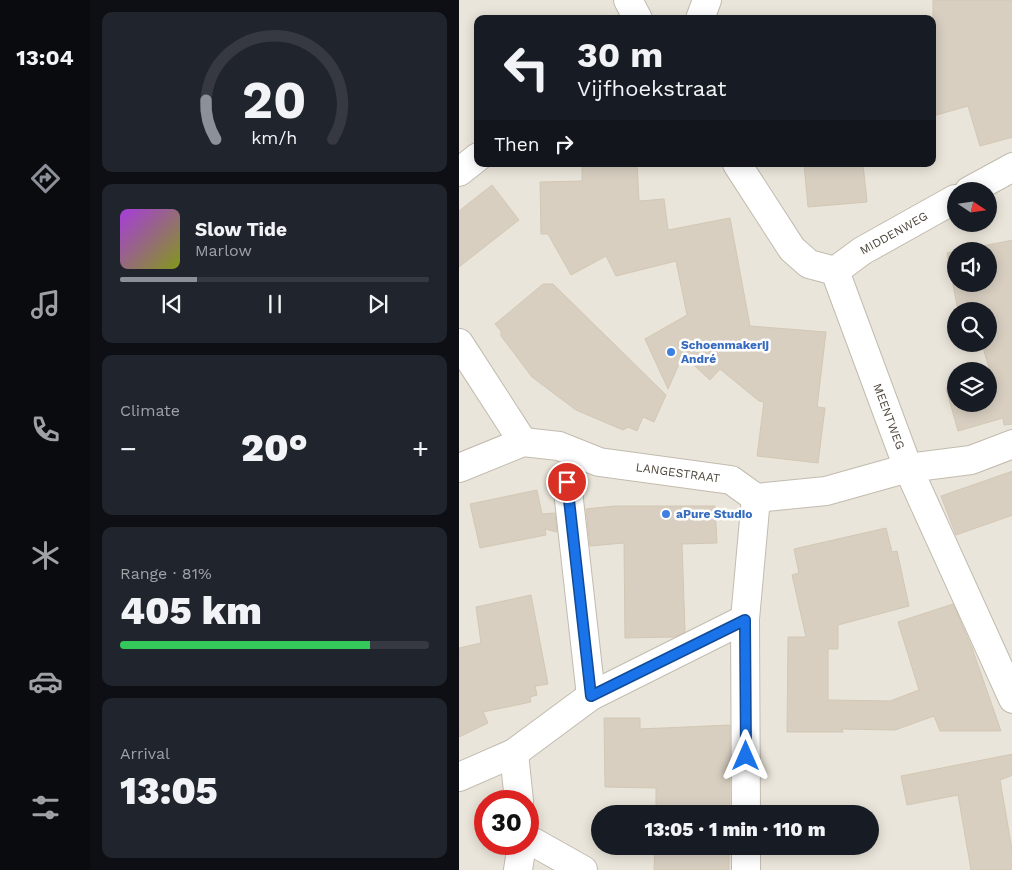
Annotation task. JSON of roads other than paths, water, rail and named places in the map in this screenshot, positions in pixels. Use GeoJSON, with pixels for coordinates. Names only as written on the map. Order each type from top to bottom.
{"type":"FeatureCollection","features":[{"type":"Feature","properties":{"kind":"street"},"geometry":{"type":"LineString","coordinates":[[628,0],[635,15]]}},
{"type":"Feature","properties":{"kind":"street"},"geometry":{"type":"LineString","coordinates":[[701,15],[707,0]]}},
{"type":"Feature","properties":{"kind":"street"},"geometry":{"type":"LineString","coordinates":[[459,172],[474,160]]}},
{"type":"Feature","properties":{"kind":"street"},"geometry":{"type":"LineString","coordinates":[[739,167],[792,250],[809,264],[835,271]]}},
{"type":"Feature","properties":{"kind":"street"},"geometry":{"type":"LineString","coordinates":[[985,182],[1012,167]]}},
{"type":"Feature","properties":{"kind":"street","name":"MIDDENWEG"},"geometry":{"type":"LineString","coordinates":[[835,271],[862,252],[947,204]]}},
{"type":"Feature","properties":{"kind":"street","name":"MEENTWEG"},"geometry":{"type":"LineString","coordinates":[[835,271],[908,468],[1012,699]]}},
{"type":"Feature","properties":{"kind":"street"},"geometry":{"type":"LineString","coordinates":[[459,344],[523,442]]}},
{"type":"Feature","properties":{"kind":"street","name":"LANGESTRAAT"},"geometry":{"type":"LineString","coordinates":[[459,468],[523,442],[559,446],[599,462],[731,480],[756,498]]}},
{"type":"Feature","properties":{"kind":"street"},"geometry":{"type":"LineString","coordinates":[[746,805],[745,620],[756,498],[826,492],[908,468],[971,460],[1012,444]]}},
{"type":"Feature","properties":{"kind":"street"},"geometry":{"type":"LineString","coordinates":[[567,482],[591,696]]}},
{"type":"Feature","properties":{"kind":"street"},"geometry":{"type":"LineString","coordinates":[[459,777],[514,753],[591,696],[745,620]]}},
{"type":"Feature","properties":{"kind":"street"},"geometry":{"type":"LineString","coordinates":[[514,753],[518,790]]}},
{"type":"Feature","properties":{"kind":"street"},"geometry":{"type":"LineString","coordinates":[[539,844],[583,870]]}},
{"type":"Feature","properties":{"kind":"street"},"geometry":{"type":"LineString","coordinates":[[518,870],[520,855]]}},
{"type":"Feature","properties":{"kind":"street"},"geometry":{"type":"LineString","coordinates":[[746,855],[747,870]]}},
{"type":"Feature","properties":{"kind":"place","name":"Schoenmakerij André"},"geometry":{"type":"Point","coordinates":[671,352]}},
{"type":"Feature","properties":{"kind":"place","name":"aPure Studio"},"geometry":{"type":"Point","coordinates":[666,514]}}]}
